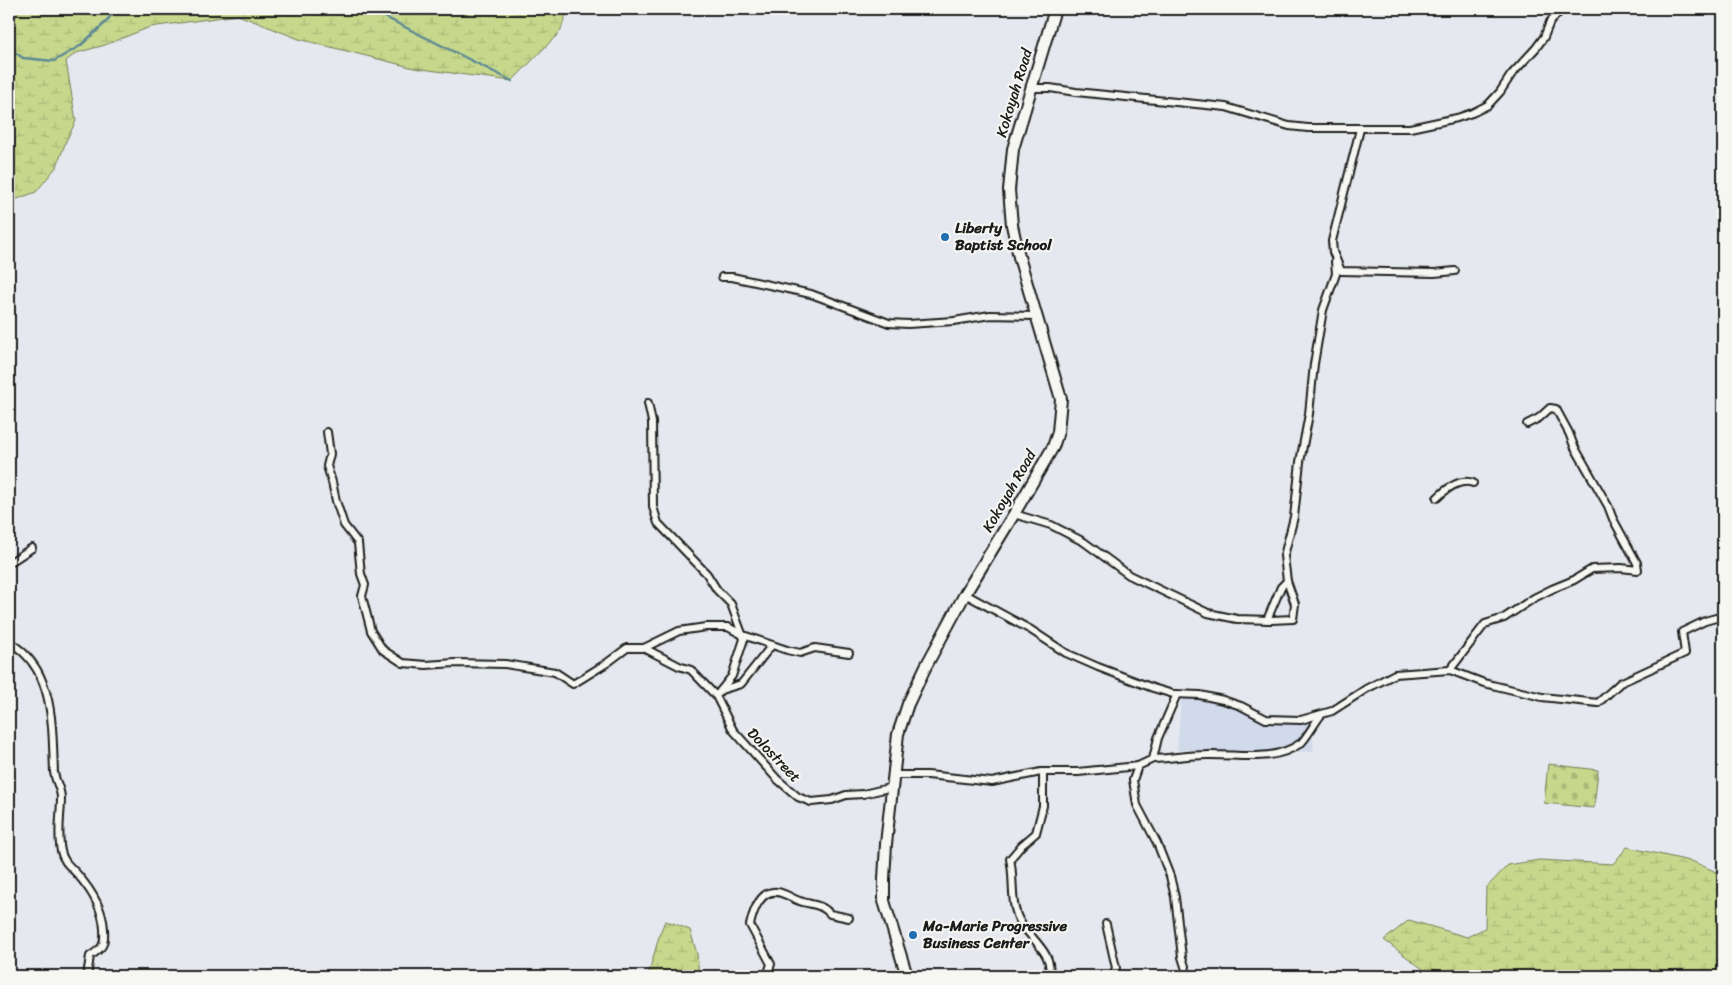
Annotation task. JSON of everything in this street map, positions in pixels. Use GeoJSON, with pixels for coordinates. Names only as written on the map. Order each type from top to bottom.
{"type":"FeatureCollection","features":[{"type":"Feature","properties":{"kind":"main road","name":"Kokoyah Road"},"geometry":{"type":"LineString","coordinates":[[907,976],[884,901],[884,870],[898,734],[908,704],[926,666],[965,594],[1052,447],[1058,432],[1061,399],[1017,249],[1012,225],[1009,190],[1013,149],[1055,9]]}},
{"type":"Feature","properties":{"kind":"street"},"geometry":{"type":"LineString","coordinates":[[1031,88],[1050,88],[1226,107],[1289,126],[1360,129],[1410,128],[1457,118],[1488,105],[1500,92],[1510,75],[1544,38],[1550,22],[1562,9]]}},
{"type":"Feature","properties":{"kind":"street"},"geometry":{"type":"LineString","coordinates":[[1360,129],[1332,241],[1332,252],[1341,271],[1434,273],[1455,270]]}},
{"type":"Feature","properties":{"kind":"street"},"geometry":{"type":"LineString","coordinates":[[1014,514],[1051,525],[1084,542],[1129,575],[1208,613],[1237,619],[1293,619],[1294,604],[1287,581],[1284,556],[1294,517],[1300,462],[1309,414],[1314,364],[1323,310],[1336,274],[1335,261]]}},
{"type":"Feature","properties":{"kind":"street"},"geometry":{"type":"LineString","coordinates":[[722,277],[732,276],[812,294],[890,323],[954,322],[990,315],[1036,316]]}},
{"type":"Feature","properties":{"kind":"street"},"geometry":{"type":"LineString","coordinates":[[648,403],[652,422],[653,507],[658,523],[707,574],[717,590],[731,604],[744,639],[732,676],[716,696]]}},
{"type":"Feature","properties":{"kind":"street"},"geometry":{"type":"LineString","coordinates":[[1450,670],[1486,624],[1504,618],[1540,595],[1574,580],[1592,569],[1621,568],[1638,570],[1608,506],[1556,410],[1550,408],[1539,418],[1527,424]]}},
{"type":"Feature","properties":{"kind":"street"},"geometry":{"type":"LineString","coordinates":[[327,432],[330,454],[327,466],[344,526],[358,543],[360,574],[365,585],[362,596],[371,631],[383,650],[403,662],[426,665],[455,663],[505,664],[555,672],[573,684],[627,648],[644,648],[679,631],[728,627],[743,635],[800,653],[815,648],[849,653]]}},
{"type":"Feature","properties":{"kind":"street"},"geometry":{"type":"LineString","coordinates":[[1437,498],[1446,489],[1468,482],[1473,483]]}},
{"type":"Feature","properties":{"kind":"street"},"geometry":{"type":"LineString","coordinates":[[9,563],[32,548]]}},
{"type":"Feature","properties":{"kind":"street"},"geometry":{"type":"LineString","coordinates":[[1267,620],[1281,587],[1287,581]]}},
{"type":"Feature","properties":{"kind":"street"},"geometry":{"type":"LineString","coordinates":[[965,594],[1031,630],[1066,653],[1098,667],[1153,688],[1178,694],[1200,695],[1223,700],[1241,706],[1266,719],[1301,720],[1332,711],[1366,689],[1395,674],[1450,670],[1484,683],[1542,698],[1598,703],[1620,683],[1685,653],[1682,632],[1705,621],[1723,616]]}},
{"type":"Feature","properties":{"kind":"street"},"geometry":{"type":"LineString","coordinates":[[9,642],[34,663],[41,675],[52,724],[54,772],[61,797],[59,807],[61,852],[66,862],[78,874],[91,892],[101,911],[105,939],[101,950],[90,956],[87,976]]}},
{"type":"Feature","properties":{"kind":"street"},"geometry":{"type":"LineString","coordinates":[[721,690],[741,684],[772,645]]}},
{"type":"Feature","properties":{"kind":"street","name":"Dolostreet"},"geometry":{"type":"LineString","coordinates":[[644,648],[691,670],[716,696],[732,730],[777,779],[798,797],[811,802],[825,801],[846,795],[863,794],[893,787]]}},
{"type":"Feature","properties":{"kind":"street"},"geometry":{"type":"LineString","coordinates":[[1153,760],[1158,738],[1178,694]]}},
{"type":"Feature","properties":{"kind":"street"},"geometry":{"type":"LineString","coordinates":[[893,775],[928,775],[992,782],[1043,772],[1078,772],[1138,766],[1153,760],[1206,755],[1264,756],[1285,753],[1303,742],[1322,714]]}},
{"type":"Feature","properties":{"kind":"street"},"geometry":{"type":"LineString","coordinates":[[1138,766],[1132,780],[1137,804],[1157,843],[1170,876],[1175,897],[1182,957],[1188,976]]}},
{"type":"Feature","properties":{"kind":"street"},"geometry":{"type":"LineString","coordinates":[[1043,772],[1043,806],[1036,833],[1010,859],[1013,872],[1014,905],[1020,922],[1044,952],[1049,962],[1050,971],[1048,976]]}},
{"type":"Feature","properties":{"kind":"street"},"geometry":{"type":"LineString","coordinates":[[767,976],[771,964],[750,925],[753,913],[763,896],[767,893],[777,892],[801,902],[824,907],[830,914],[850,918]]}},
{"type":"Feature","properties":{"kind":"street"},"geometry":{"type":"LineString","coordinates":[[1106,924],[1116,968],[1113,976]]}},
{"type":"Feature","properties":{"kind":"shaded area"},"geometry":{"type":"Polygon","coordinates":[[[1181,698],[1238,703],[1269,722],[1311,719],[1314,752],[1177,750],[1181,698]]]}},
{"type":"Feature","properties":{"kind":"green space"},"geometry":{"type":"Polygon","coordinates":[[[9,9],[568,9],[560,32],[512,81],[414,68],[299,39],[238,15],[150,27],[105,45],[76,53],[66,61],[76,121],[57,166],[36,192],[9,202],[9,90],[13,83],[9,59],[9,9]]]}},
{"type":"Feature","properties":{"kind":"green space"},"geometry":{"type":"Polygon","coordinates":[[[1548,764],[1598,770],[1594,808],[1544,803],[1548,764]]]}},
{"type":"Feature","properties":{"kind":"green space"},"geometry":{"type":"Polygon","coordinates":[[[1627,847],[1694,862],[1723,875],[1723,976],[1432,976],[1384,940],[1409,920],[1467,937],[1485,928],[1486,888],[1508,865],[1539,860],[1613,864],[1627,847]]]}},
{"type":"Feature","properties":{"kind":"green space"},"geometry":{"type":"Polygon","coordinates":[[[665,921],[690,930],[697,954],[699,976],[648,976],[665,921]]]}},
{"type":"Feature","properties":{"kind":"waterway"},"geometry":{"type":"LineString","coordinates":[[9,48],[23,58],[54,61],[80,46],[105,23],[116,9]]}},
{"type":"Feature","properties":{"kind":"waterway"},"geometry":{"type":"LineString","coordinates":[[369,9],[512,81]]}},
{"type":"Feature","properties":{"kind":"waterway"},"geometry":{"type":"LineString","coordinates":[[9,114],[13,127],[14,143],[9,151]]}},
{"type":"Feature","properties":{"kind":"place","name":"Liberty Baptist School"},"geometry":{"type":"Point","coordinates":[945,237]}},
{"type":"Feature","properties":{"kind":"place","name":"Ma-Marie Progressive Business Center"},"geometry":{"type":"Point","coordinates":[913,935]}}]}
